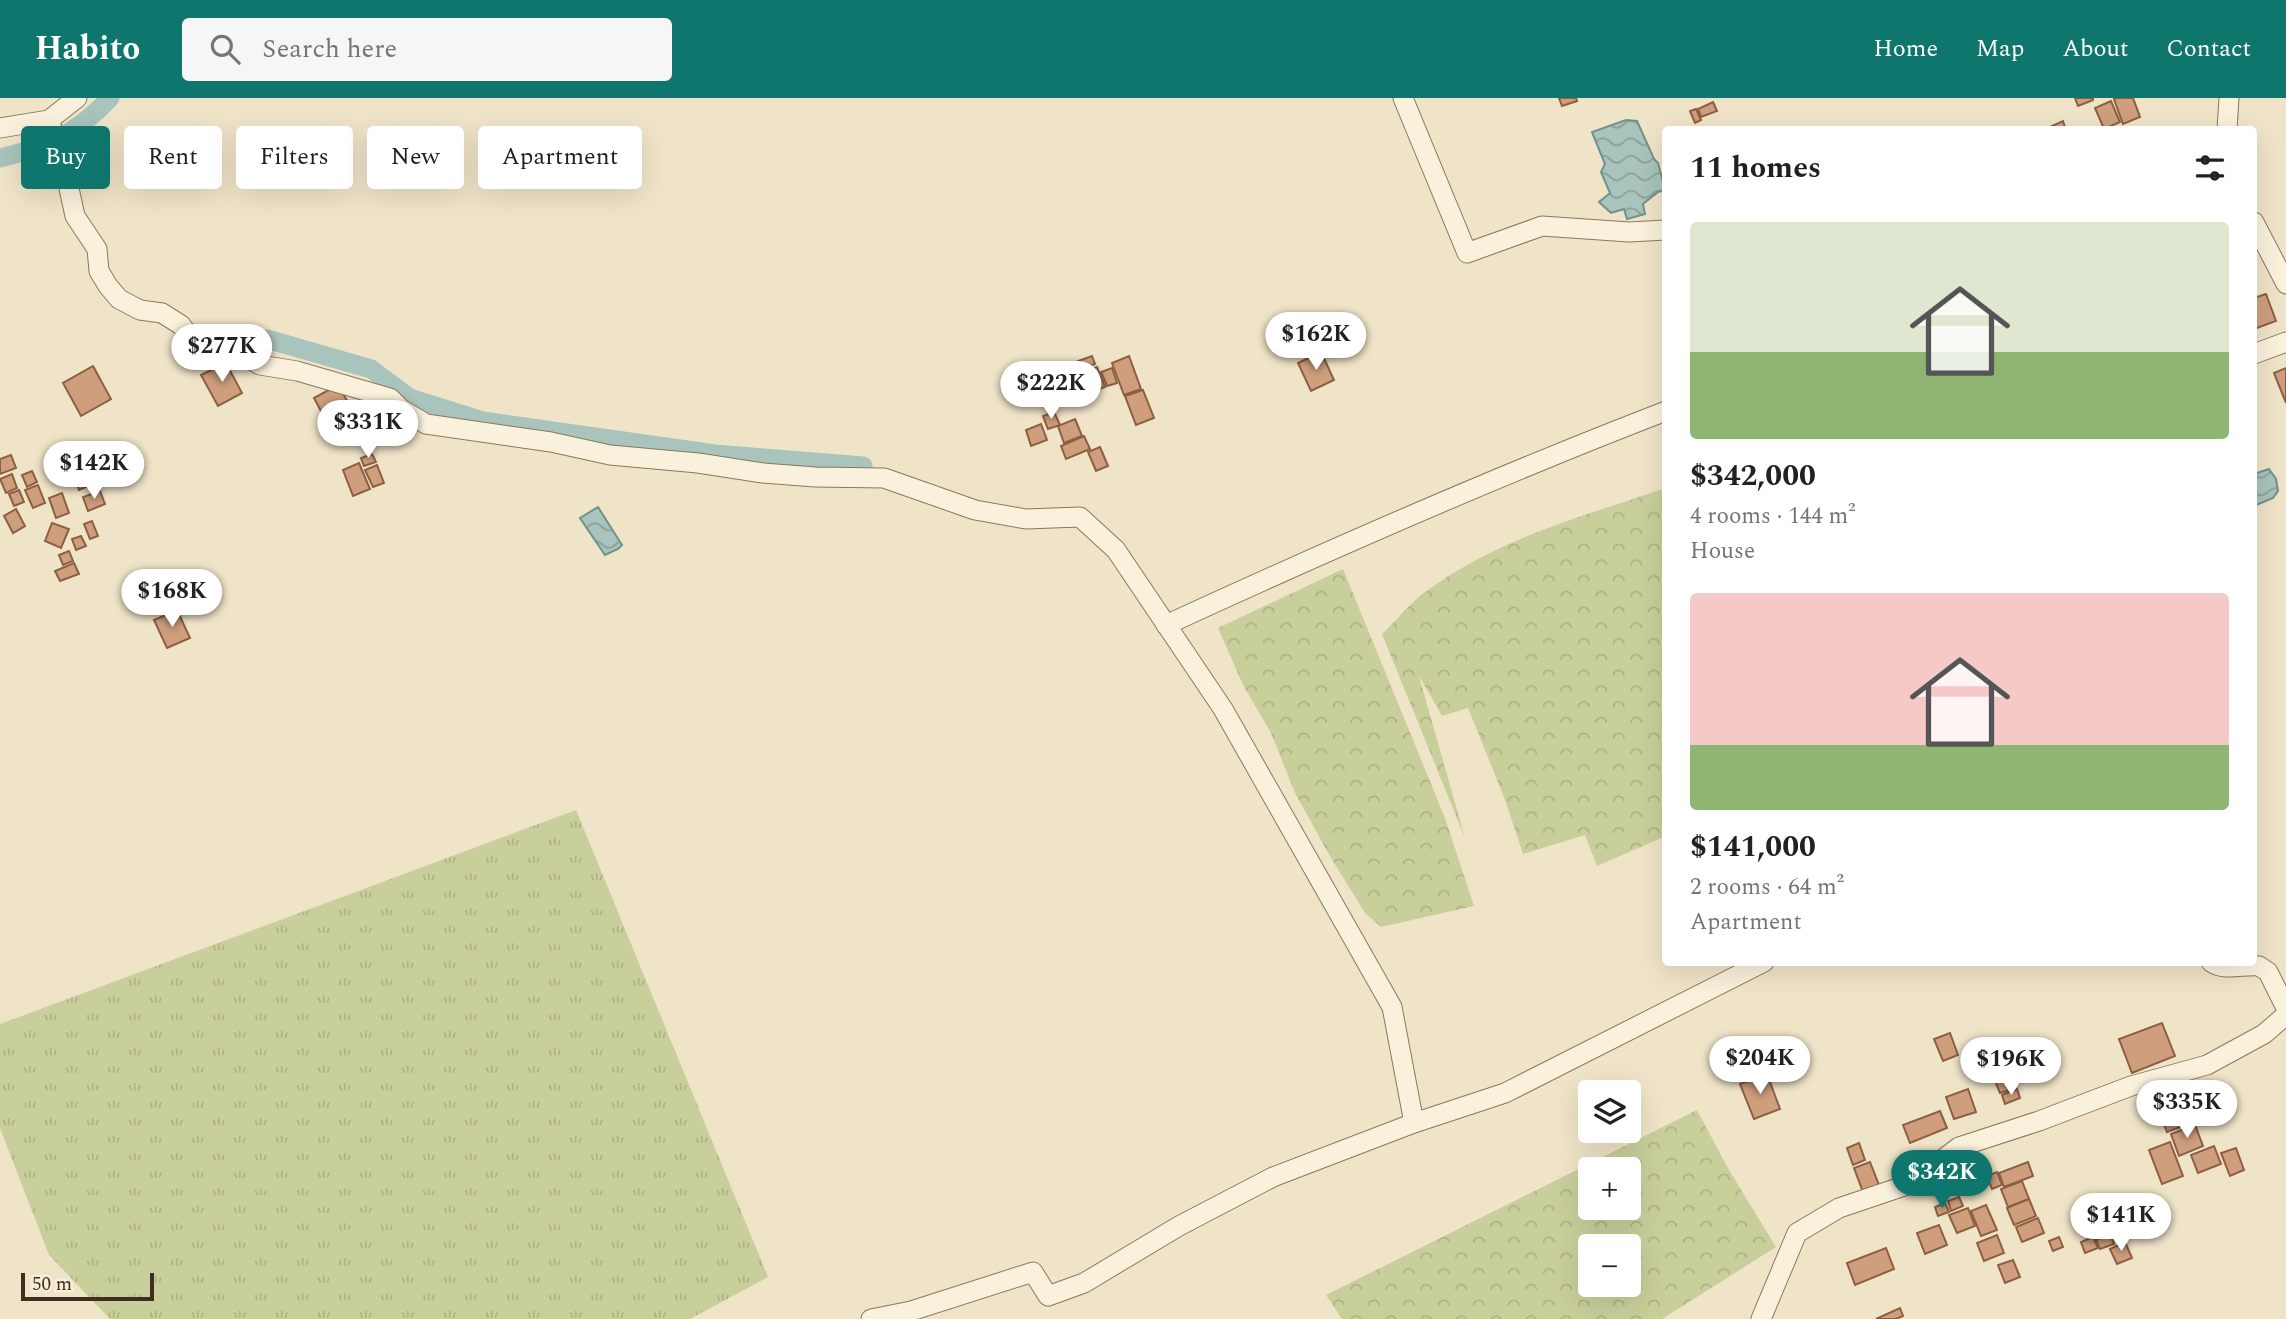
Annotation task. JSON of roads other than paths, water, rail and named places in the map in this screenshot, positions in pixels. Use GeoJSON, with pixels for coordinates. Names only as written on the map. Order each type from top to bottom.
{"type":"FeatureCollection","features":[{"type":"Feature","properties":{"kind":"street"},"geometry":{"type":"LineString","coordinates":[[0,128],[49,120],[77,98]]}},
{"type":"Feature","properties":{"kind":"street"},"geometry":{"type":"LineString","coordinates":[[1403,98],[1466,253],[1542,226],[1629,232],[1662,230]]}},
{"type":"Feature","properties":{"kind":"street"},"geometry":{"type":"LineString","coordinates":[[2227,126],[2229,98]]}},
{"type":"Feature","properties":{"kind":"street"},"geometry":{"type":"LineString","coordinates":[[49,120],[63,161],[75,216],[97,249],[99,271],[108,286],[119,299],[129,305],[140,310],[162,313],[181,325],[197,346],[225,344],[260,365],[297,371],[390,398],[401,409],[426,424],[551,442],[610,455],[698,463],[763,473],[884,478],[975,510],[1026,519],[1080,517],[1116,550],[1223,709],[1392,1007],[1414,1123]]}},
{"type":"Feature","properties":{"kind":"street"},"geometry":{"type":"LineString","coordinates":[[2257,228],[2286,284]]}},
{"type":"Feature","properties":{"kind":"street"},"geometry":{"type":"LineString","coordinates":[[2257,353],[2286,342]]}},
{"type":"Feature","properties":{"kind":"street"},"geometry":{"type":"LineString","coordinates":[[1166,625],[1412,515],[1662,413]]}},
{"type":"Feature","properties":{"kind":"street"},"geometry":{"type":"LineString","coordinates":[[2257,965],[2268,972],[2286,1008]]}},
{"type":"Feature","properties":{"kind":"street"},"geometry":{"type":"LineString","coordinates":[[871,1319],[911,1311],[1033,1272],[1048,1296],[1084,1283],[1179,1226],[1273,1177],[1414,1123],[1505,1093],[1756,966]]}},
{"type":"Feature","properties":{"kind":"street"},"geometry":{"type":"LineString","coordinates":[[2216,966],[2248,966]]}},
{"type":"Feature","properties":{"kind":"street"},"geometry":{"type":"LineString","coordinates":[[1761,1319],[1797,1233],[1839,1208],[1910,1184],[1959,1147],[2039,1121],[2131,1086],[2207,1065],[2264,1034],[2286,1015]]}},
{"type":"Feature","properties":{"kind":"water"},"geometry":{"type":"Polygon","coordinates":[[[1626,120],[1637,121],[1658,163],[1662,178],[1662,191],[1643,204],[1645,214],[1627,219],[1624,209],[1611,213],[1599,202],[1610,193],[1601,172],[1605,164],[1592,132],[1626,120]]]}},
{"type":"Feature","properties":{"kind":"water"},"geometry":{"type":"Polygon","coordinates":[[[2269,469],[2276,479],[2278,491],[2273,498],[2257,505],[2257,473],[2269,469]]]}},
{"type":"Feature","properties":{"kind":"water"},"geometry":{"type":"Polygon","coordinates":[[[598,507],[622,545],[605,555],[580,518],[598,507]]]}},
{"type":"Feature","properties":{"kind":"waterway"},"geometry":{"type":"LineString","coordinates":[[0,158],[33,149],[73,130],[110,98]]}},
{"type":"Feature","properties":{"kind":"waterway"},"geometry":{"type":"LineString","coordinates":[[267,339],[371,369],[410,398],[483,421],[715,454],[863,466]]}}]}
